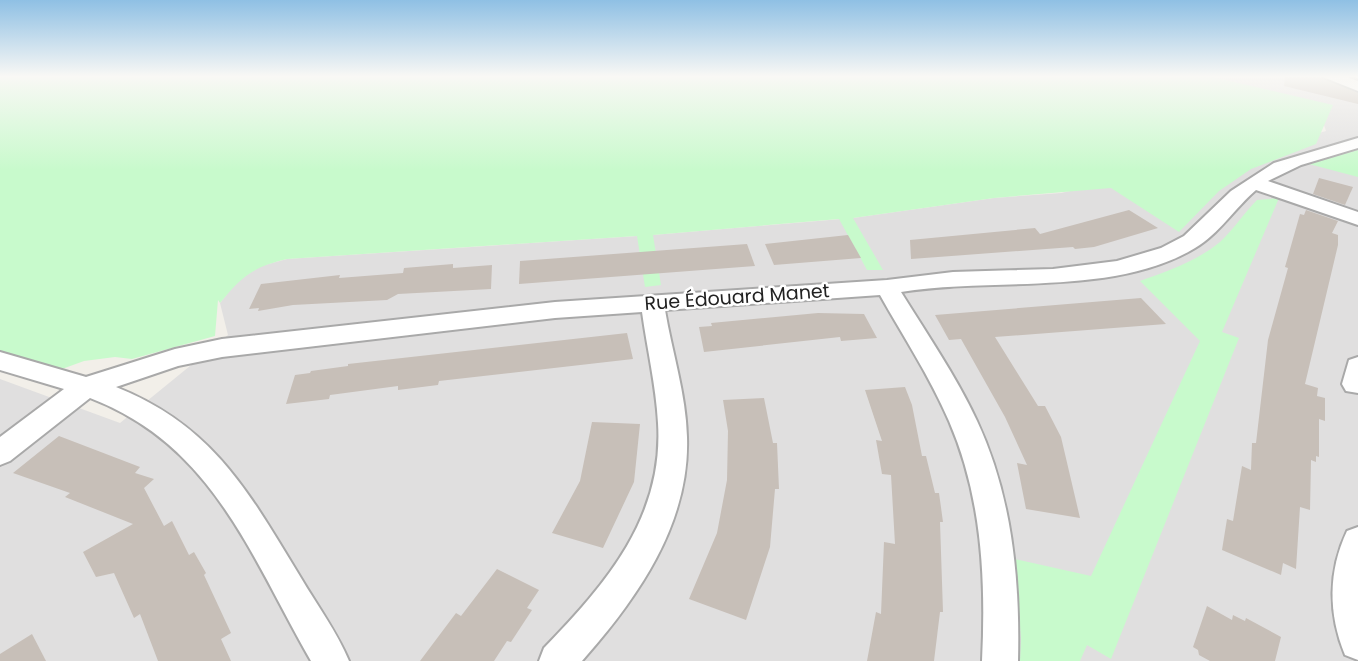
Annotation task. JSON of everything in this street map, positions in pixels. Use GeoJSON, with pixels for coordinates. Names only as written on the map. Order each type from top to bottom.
{"type":"FeatureCollection","features":[{"type":"Feature","properties":{"kind":"street","name":"Rue Édouard Manet"},"geometry":{"type":"LineString","coordinates":[[0,453],[86,387],[175,358],[222,348],[652,302],[887,287],[924,279],[1097,271],[1146,261],[1169,253],[1199,236],[1238,195],[1296,158],[1358,143]]}},
{"type":"Feature","properties":{"kind":"street"},"geometry":{"type":"LineString","coordinates":[[1255,183],[1358,219]]}},
{"type":"Feature","properties":{"kind":"street"},"geometry":{"type":"LineString","coordinates":[[887,287],[963,422],[986,489],[1001,581],[1000,661]]}},
{"type":"Feature","properties":{"kind":"street"},"geometry":{"type":"LineString","coordinates":[[557,661],[600,616],[634,570],[656,525],[664,501],[674,441],[652,302]]}},
{"type":"Feature","properties":{"kind":"street"},"geometry":{"type":"LineString","coordinates":[[0,361],[86,387],[158,419],[181,436],[210,464],[233,494],[331,661]]}},
{"type":"Feature","properties":{"kind":"street"},"geometry":{"type":"LineString","coordinates":[[1358,541],[1349,595],[1351,624],[1358,642]]}},
{"type":"Feature","properties":{"kind":"shaded area"},"geometry":{"type":"Polygon","coordinates":[[[1318,108],[1358,108],[1358,661],[0,661],[0,379],[120,423],[228,335],[220,303],[238,280],[261,266],[287,259],[653,235],[853,218],[994,198],[1061,193],[1245,153],[1326,131],[1318,108]]]}},
{"type":"Feature","properties":{"kind":"green space"},"geometry":{"type":"Polygon","coordinates":[[[0,108],[1332,108],[1316,144],[1251,169],[1219,191],[1179,232],[1111,188],[994,198],[853,218],[883,270],[867,270],[839,219],[653,235],[661,285],[645,287],[637,236],[287,259],[257,269],[242,279],[220,303],[218,300],[215,336],[132,359],[115,357],[84,361],[62,369],[0,354],[0,108]]]}},
{"type":"Feature","properties":{"kind":"green space"},"geometry":{"type":"Polygon","coordinates":[[[1358,150],[1358,177],[1309,164],[1358,150]]]}},
{"type":"Feature","properties":{"kind":"green space"},"geometry":{"type":"Polygon","coordinates":[[[1279,198],[1222,332],[1239,338],[1111,659],[1087,645],[1080,661],[1020,661],[1015,559],[1091,576],[1200,341],[1140,281],[1182,265],[1211,249],[1257,200],[1279,198]]]}},
{"type":"Feature","properties":{"kind":"building"},"geometry":{"type":"Polygon","coordinates":[[[1319,178],[1353,187],[1345,205],[1313,194],[1319,178]]]}},
{"type":"Feature","properties":{"kind":"building"},"geometry":{"type":"Polygon","coordinates":[[[1129,210],[1158,228],[1094,247],[911,259],[910,240],[1035,228],[1040,234],[1129,210]]]}},
{"type":"Feature","properties":{"kind":"building"},"geometry":{"type":"Polygon","coordinates":[[[1306,210],[1338,221],[1332,233],[1338,235],[1338,245],[1305,384],[1318,388],[1317,396],[1325,398],[1325,421],[1319,419],[1319,457],[1316,456],[1316,462],[1311,460],[1310,510],[1300,507],[1296,569],[1283,563],[1281,575],[1222,550],[1227,519],[1233,521],[1242,466],[1251,470],[1252,443],[1256,443],[1268,340],[1300,214],[1304,215],[1306,210]]]}},
{"type":"Feature","properties":{"kind":"building"},"geometry":{"type":"Polygon","coordinates":[[[848,235],[861,258],[774,265],[765,244],[848,235]]]}},
{"type":"Feature","properties":{"kind":"building"},"geometry":{"type":"Polygon","coordinates":[[[747,244],[755,266],[519,284],[520,261],[747,244]]]}},
{"type":"Feature","properties":{"kind":"building"},"geometry":{"type":"Polygon","coordinates":[[[453,264],[453,268],[492,265],[491,289],[398,294],[387,300],[293,305],[258,311],[259,308],[249,309],[261,284],[340,275],[339,278],[403,273],[404,268],[453,264]]]}},
{"type":"Feature","properties":{"kind":"building"},"geometry":{"type":"Polygon","coordinates":[[[1141,298],[1166,324],[995,337],[1038,406],[1045,406],[1061,437],[1080,518],[1026,509],[1017,463],[1027,465],[1005,417],[961,339],[949,340],[935,315],[1141,298]]]}},
{"type":"Feature","properties":{"kind":"building"},"geometry":{"type":"Polygon","coordinates":[[[818,313],[864,314],[877,338],[841,341],[840,337],[704,352],[699,327],[712,326],[711,323],[818,313]]]}},
{"type":"Feature","properties":{"kind":"building"},"geometry":{"type":"Polygon","coordinates":[[[627,333],[633,359],[439,381],[438,385],[398,390],[398,386],[286,404],[295,375],[311,371],[348,364],[627,333]]]}},
{"type":"Feature","properties":{"kind":"building"},"geometry":{"type":"Polygon","coordinates":[[[905,387],[912,405],[922,456],[926,456],[935,493],[939,493],[943,522],[940,522],[943,612],[940,612],[934,661],[867,661],[876,612],[881,614],[884,542],[895,544],[891,475],[882,474],[876,440],[882,441],[865,390],[905,387]]]}},
{"type":"Feature","properties":{"kind":"building"},"geometry":{"type":"Polygon","coordinates":[[[764,398],[773,443],[777,443],[779,489],[775,489],[770,547],[746,620],[689,599],[717,533],[727,480],[728,431],[723,400],[764,398]]]}},
{"type":"Feature","properties":{"kind":"building"},"geometry":{"type":"Polygon","coordinates":[[[592,422],[640,424],[634,482],[603,548],[552,533],[580,481],[592,422]]]}},
{"type":"Feature","properties":{"kind":"building"},"geometry":{"type":"Polygon","coordinates":[[[59,436],[140,467],[135,473],[154,479],[144,488],[164,526],[172,521],[189,555],[194,552],[206,573],[204,575],[231,633],[221,639],[231,661],[158,661],[140,614],[134,618],[114,573],[96,577],[83,552],[133,524],[65,497],[70,493],[13,473],[59,436]]]}},
{"type":"Feature","properties":{"kind":"building"},"geometry":{"type":"Polygon","coordinates":[[[497,569],[539,590],[527,608],[532,610],[511,642],[507,641],[494,661],[420,661],[456,613],[461,616],[497,569]]]}},
{"type":"Feature","properties":{"kind":"building"},"geometry":{"type":"Polygon","coordinates":[[[1207,606],[1232,620],[1233,615],[1245,621],[1246,618],[1281,637],[1275,661],[1210,661],[1199,655],[1198,650],[1193,647],[1207,606]]]}},
{"type":"Feature","properties":{"kind":"building"},"geometry":{"type":"Polygon","coordinates":[[[32,634],[46,661],[0,661],[0,654],[32,634]]]}}]}
